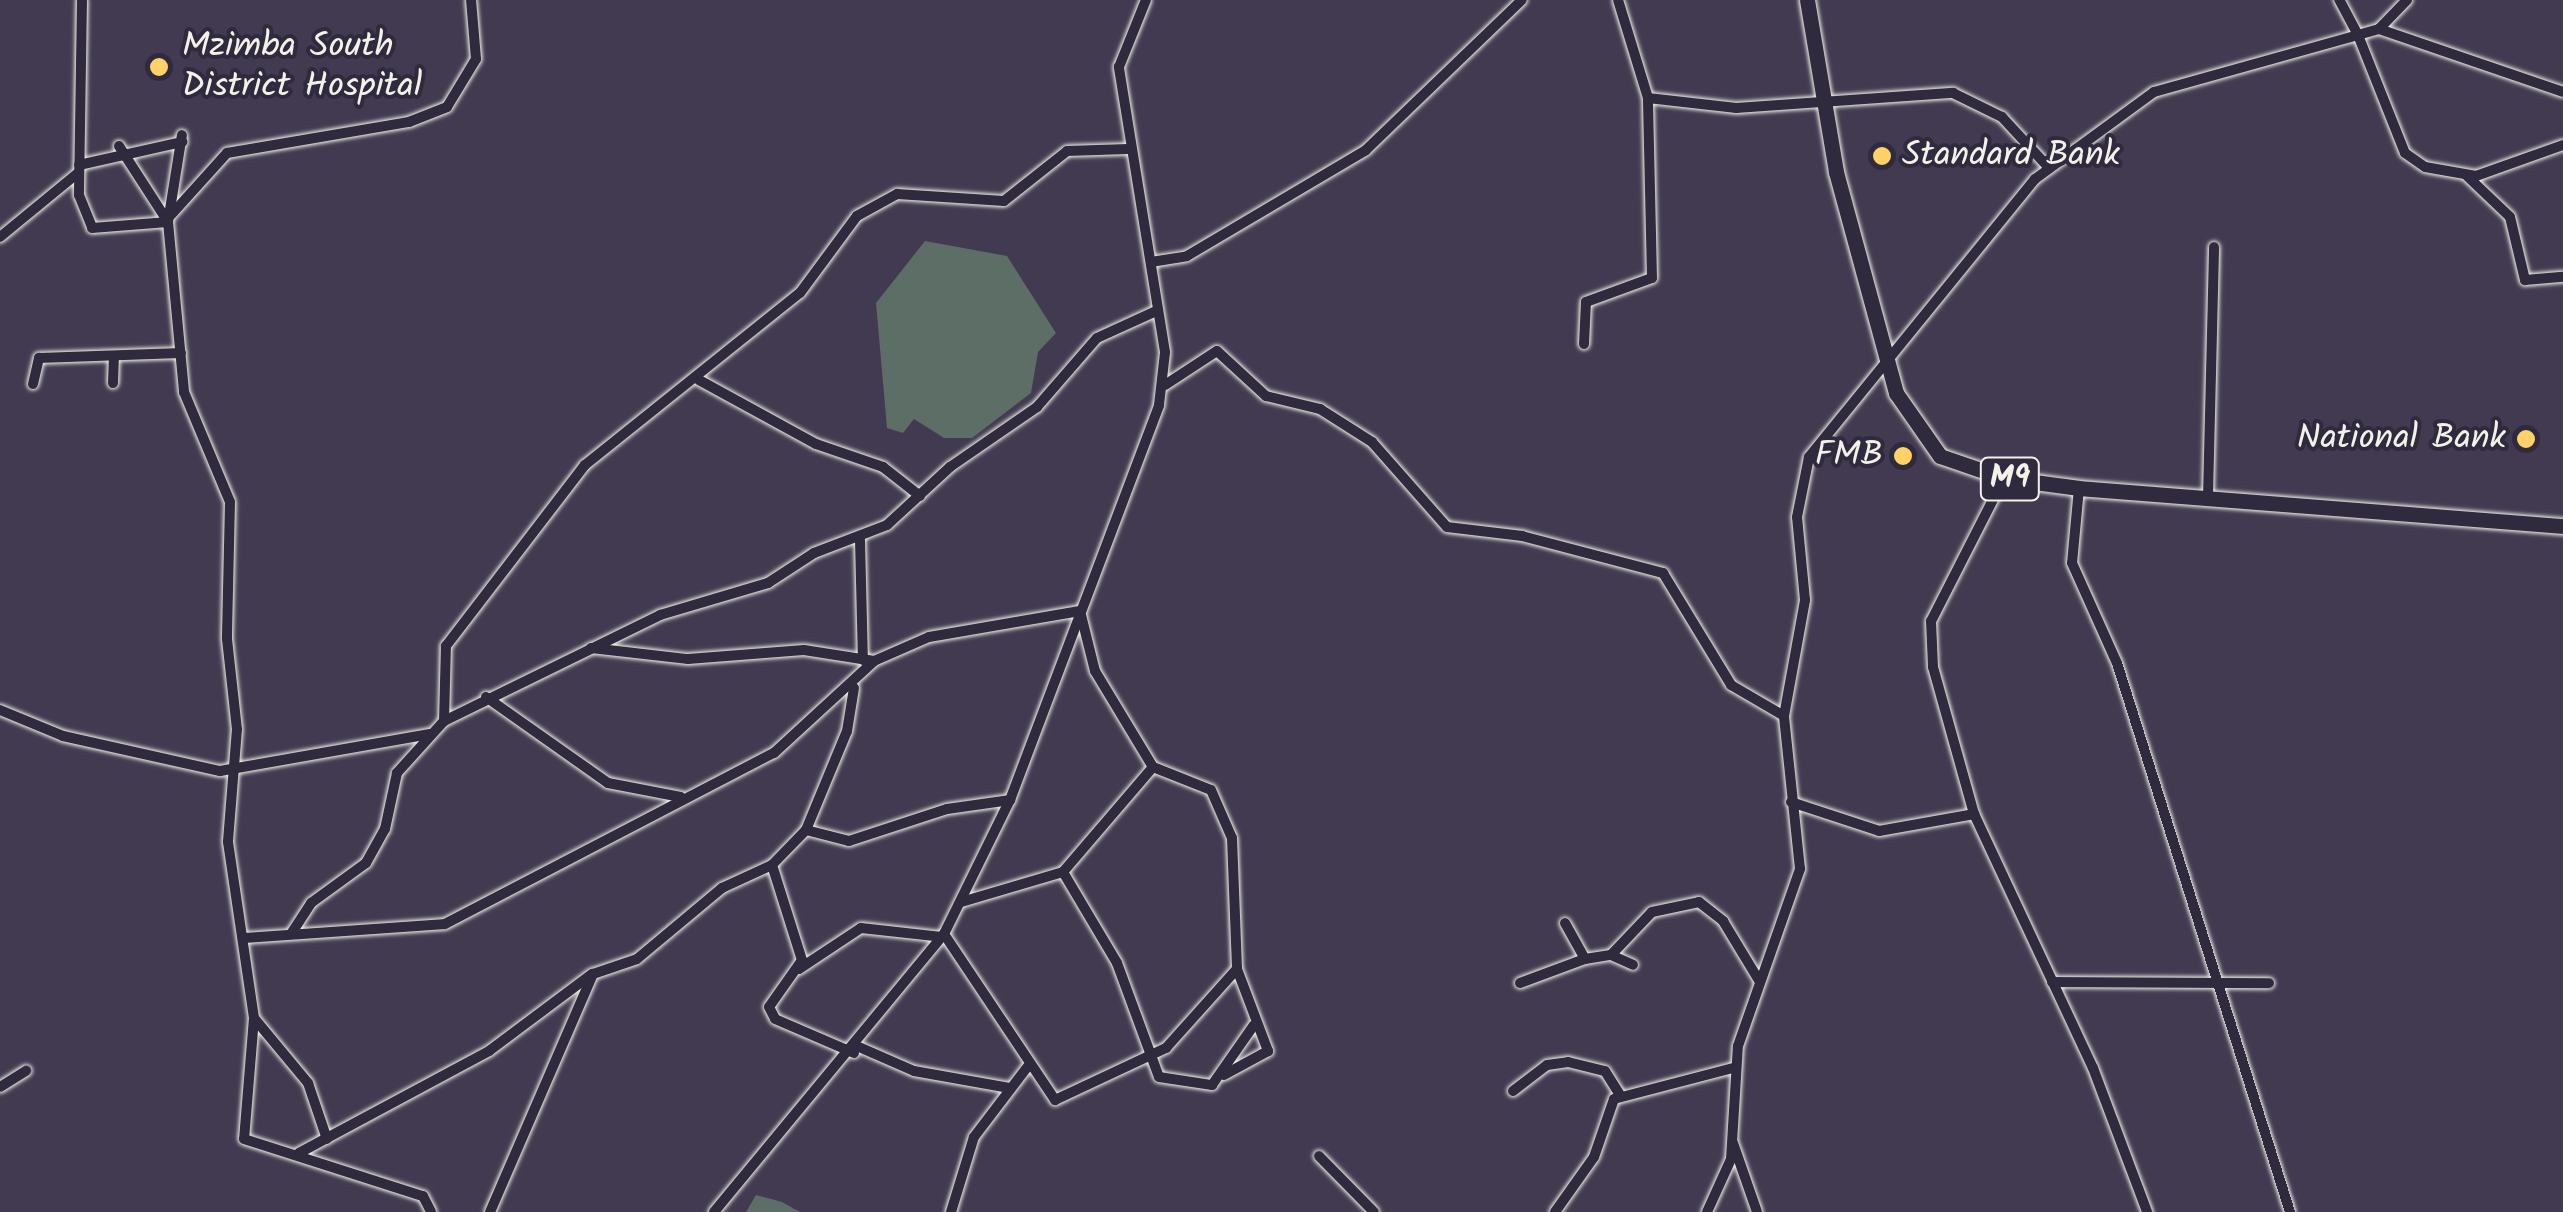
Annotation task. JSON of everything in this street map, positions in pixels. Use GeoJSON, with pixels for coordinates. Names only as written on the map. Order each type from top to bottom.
{"type":"FeatureCollection","features":[{"type":"Feature","properties":{"kind":"main road","name":"M9"},"geometry":{"type":"LineString","coordinates":[[1808,0],[1822,97],[1888,363],[1926,446],[2004,478],[2079,488],[2563,526]]}},
{"type":"Feature","properties":{"kind":"street"},"geometry":{"type":"LineString","coordinates":[[82,0],[79,169],[92,228],[169,218],[228,153],[409,122],[447,107],[476,59],[471,0]]}},
{"type":"Feature","properties":{"kind":"street"},"geometry":{"type":"LineString","coordinates":[[714,1212],[857,1050],[943,935],[961,902],[1010,800],[1165,385],[1150,262],[1128,148],[1121,50],[1146,0]]}},
{"type":"Feature","properties":{"kind":"street"},"geometry":{"type":"LineString","coordinates":[[1150,262],[1187,256],[1355,158],[1522,0]]}},
{"type":"Feature","properties":{"kind":"street"},"geometry":{"type":"LineString","coordinates":[[1584,344],[1586,302],[1652,278],[1648,98],[1618,0]]}},
{"type":"Feature","properties":{"kind":"street"},"geometry":{"type":"LineString","coordinates":[[1757,1212],[1733,1142],[1733,1068],[1800,869],[1784,716],[1805,600],[1797,518],[1805,470],[1994,224],[2049,168],[2154,92],[2380,29],[2406,0]]}},
{"type":"Feature","properties":{"kind":"street"},"geometry":{"type":"LineString","coordinates":[[2344,2],[2398,144],[2425,167],[2465,174],[2505,170],[2563,145]]}},
{"type":"Feature","properties":{"kind":"street"},"geometry":{"type":"LineString","coordinates":[[2380,29],[2563,92]]}},
{"type":"Feature","properties":{"kind":"street"},"geometry":{"type":"LineString","coordinates":[[1648,98],[1736,108],[1822,97],[1966,96],[2002,117],[2049,168]]}},
{"type":"Feature","properties":{"kind":"street"},"geometry":{"type":"LineString","coordinates":[[0,237],[79,169],[123,150],[182,138],[169,218],[180,353],[189,409],[230,502],[235,772],[229,857],[246,938],[254,1018],[244,1139],[428,1198],[431,1212]]}},
{"type":"Feature","properties":{"kind":"street"},"geometry":{"type":"LineString","coordinates":[[444,720],[442,658],[455,634],[585,465],[699,380],[806,288],[850,224],[879,201],[905,193],[1004,201],[1067,151],[1128,148]]}},
{"type":"Feature","properties":{"kind":"street"},"geometry":{"type":"LineString","coordinates":[[123,150],[169,218]]}},
{"type":"Feature","properties":{"kind":"street"},"geometry":{"type":"LineString","coordinates":[[2465,174],[2510,217],[2525,280],[2563,277]]}},
{"type":"Feature","properties":{"kind":"street"},"geometry":{"type":"LineString","coordinates":[[2208,496],[2214,247]]}},
{"type":"Feature","properties":{"kind":"street"},"geometry":{"type":"LineString","coordinates":[[291,934],[320,895],[366,863],[386,829],[398,773],[444,720],[590,648],[860,540],[1037,407],[1097,338],[1154,312]]}},
{"type":"Feature","properties":{"kind":"street"},"geometry":{"type":"LineString","coordinates":[[1165,385],[1217,351],[1266,396],[1329,413],[1384,451],[1436,522],[1555,545],[1663,573],[1731,685],[1784,716]]}},
{"type":"Feature","properties":{"kind":"street"},"geometry":{"type":"LineString","coordinates":[[33,384],[39,358],[180,353]]}},
{"type":"Feature","properties":{"kind":"street"},"geometry":{"type":"LineString","coordinates":[[113,382],[114,356]]}},
{"type":"Feature","properties":{"kind":"street"},"geometry":{"type":"LineString","coordinates":[[699,380],[816,444],[882,467],[920,496]]}},
{"type":"Feature","properties":{"kind":"street"},"geometry":{"type":"LineString","coordinates":[[2004,478],[1929,630],[1974,814],[2052,982],[2148,1212]]}},
{"type":"Feature","properties":{"kind":"street"},"geometry":{"type":"LineString","coordinates":[[2079,488],[2072,563],[2116,664],[2290,1212]]}},
{"type":"Feature","properties":{"kind":"street"},"geometry":{"type":"LineString","coordinates":[[299,1154],[489,1051],[593,974],[636,959],[722,888],[772,865],[806,830],[847,732],[854,688],[869,661],[860,540]]}},
{"type":"Feature","properties":{"kind":"street"},"geometry":{"type":"LineString","coordinates":[[590,648],[688,659],[804,650],[869,661],[929,636],[1080,611]]}},
{"type":"Feature","properties":{"kind":"street"},"geometry":{"type":"LineString","coordinates":[[1063,872],[1117,963],[1163,1079],[1206,1086],[1268,1053],[1254,1026],[1237,969],[1237,870],[1222,806],[1204,785],[1153,767],[1096,671],[1080,611]]}},
{"type":"Feature","properties":{"kind":"street"},"geometry":{"type":"LineString","coordinates":[[246,938],[445,924],[680,798],[774,753],[854,688]]}},
{"type":"Feature","properties":{"kind":"street"},"geometry":{"type":"LineString","coordinates":[[486,697],[608,783],[680,798]]}},
{"type":"Feature","properties":{"kind":"street"},"geometry":{"type":"LineString","coordinates":[[0,710],[63,736],[235,772],[430,734]]}},
{"type":"Feature","properties":{"kind":"street"},"geometry":{"type":"LineString","coordinates":[[961,902],[1063,872],[1153,767]]}},
{"type":"Feature","properties":{"kind":"street"},"geometry":{"type":"LineString","coordinates":[[806,830],[860,840],[947,809],[1010,800]]}},
{"type":"Feature","properties":{"kind":"street"},"geometry":{"type":"LineString","coordinates":[[1791,802],[1878,831],[1974,814]]}},
{"type":"Feature","properties":{"kind":"street"},"geometry":{"type":"LineString","coordinates":[[772,865],[799,969]]}},
{"type":"Feature","properties":{"kind":"street"},"geometry":{"type":"LineString","coordinates":[[1612,955],[1652,912],[1694,901],[1716,913],[1760,982]]}},
{"type":"Feature","properties":{"kind":"street"},"geometry":{"type":"LineString","coordinates":[[1565,924],[1585,959]]}},
{"type":"Feature","properties":{"kind":"street"},"geometry":{"type":"LineString","coordinates":[[943,935],[860,928],[799,969],[773,998],[771,1016],[914,1071],[1009,1088]]}},
{"type":"Feature","properties":{"kind":"street"},"geometry":{"type":"LineString","coordinates":[[943,935],[1028,1066],[1055,1100],[1153,1057],[1237,969]]}},
{"type":"Feature","properties":{"kind":"street"},"geometry":{"type":"LineString","coordinates":[[1520,982],[1585,959],[1612,955],[1633,965]]}},
{"type":"Feature","properties":{"kind":"street"},"geometry":{"type":"LineString","coordinates":[[490,1212],[593,974]]}},
{"type":"Feature","properties":{"kind":"street"},"geometry":{"type":"LineString","coordinates":[[2052,982],[2214,979],[2268,983]]}},
{"type":"Feature","properties":{"kind":"street"},"geometry":{"type":"LineString","coordinates":[[254,1018],[308,1083],[328,1139]]}},
{"type":"Feature","properties":{"kind":"street"},"geometry":{"type":"LineString","coordinates":[[1224,1075],[1254,1026]]}},
{"type":"Feature","properties":{"kind":"street"},"geometry":{"type":"LineString","coordinates":[[1513,1091],[1547,1065],[1568,1062],[1605,1072],[1620,1094]]}},
{"type":"Feature","properties":{"kind":"street"},"geometry":{"type":"LineString","coordinates":[[951,1212],[974,1136],[1028,1066]]}},
{"type":"Feature","properties":{"kind":"street"},"geometry":{"type":"LineString","coordinates":[[1620,1094],[1733,1068]]}},
{"type":"Feature","properties":{"kind":"street"},"geometry":{"type":"LineString","coordinates":[[0,1088],[26,1071]]}},
{"type":"Feature","properties":{"kind":"street"},"geometry":{"type":"LineString","coordinates":[[1554,1212],[1594,1158],[1620,1094]]}},
{"type":"Feature","properties":{"kind":"street"},"geometry":{"type":"LineString","coordinates":[[1707,1212],[1733,1142]]}},
{"type":"Feature","properties":{"kind":"street"},"geometry":{"type":"LineString","coordinates":[[1319,1156],[1374,1212]]}},
{"type":"Feature","properties":{"kind":"green space"},"geometry":{"type":"Polygon","coordinates":[[[925,241],[1007,256],[1056,333],[1038,352],[1031,393],[972,438],[944,438],[914,419],[903,433],[887,428],[876,303],[925,241]]]}},
{"type":"Feature","properties":{"kind":"green space"},"geometry":{"type":"Polygon","coordinates":[[[756,1195],[782,1202],[800,1212],[746,1212],[756,1195]]]}},
{"type":"Feature","properties":{"kind":"place","name":"Mzimba South District Hospital"},"geometry":{"type":"Point","coordinates":[159,67]}},
{"type":"Feature","properties":{"kind":"place","name":"Standard Bank"},"geometry":{"type":"Point","coordinates":[1882,156]}},
{"type":"Feature","properties":{"kind":"place","name":"National Bank"},"geometry":{"type":"Point","coordinates":[2526,439]}},
{"type":"Feature","properties":{"kind":"place","name":"FMB"},"geometry":{"type":"Point","coordinates":[1903,456]}}]}
